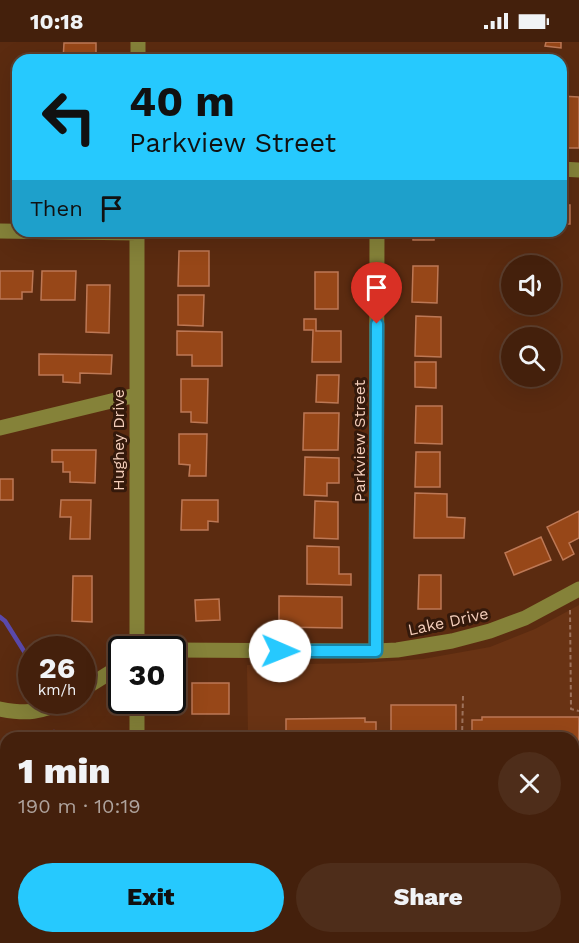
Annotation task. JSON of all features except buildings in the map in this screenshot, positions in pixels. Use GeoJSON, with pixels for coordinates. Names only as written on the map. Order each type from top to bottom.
{"type":"FeatureCollection","features":[{"type":"Feature","properties":{"kind":"street","name":"Hughey Drive"},"geometry":{"type":"LineString","coordinates":[[136,636],[137,237]]}},
{"type":"Feature","properties":{"kind":"street","name":"Parkview Street"},"geometry":{"type":"LineString","coordinates":[[376,651],[377,237]]}},
{"type":"Feature","properties":{"kind":"street"},"geometry":{"type":"LineString","coordinates":[[0,428],[136,395]]}},
{"type":"Feature","properties":{"kind":"street","name":"Lake Drive"},"geometry":{"type":"LineString","coordinates":[[186,650],[397,650],[490,632],[525,618],[579,589]]}},
{"type":"Feature","properties":{"kind":"street"},"geometry":{"type":"LineString","coordinates":[[0,709],[18,711]]}},
{"type":"Feature","properties":{"kind":"street"},"geometry":{"type":"LineString","coordinates":[[137,714],[137,732]]}},
{"type":"Feature","properties":{"kind":"path"},"geometry":{"type":"LineString","coordinates":[[570,610],[571,709],[579,711]]}},
{"type":"Feature","properties":{"kind":"path"},"geometry":{"type":"LineString","coordinates":[[462,732],[463,696]]}},
{"type":"Feature","properties":{"kind":"shaded area"},"geometry":{"type":"Polygon","coordinates":[[[579,605],[579,732],[248,732],[247,665],[360,663],[423,659],[490,647],[535,629],[579,605]]]}},
{"type":"Feature","properties":{"kind":"waterway"},"geometry":{"type":"LineString","coordinates":[[0,617],[18,642]]}},
{"type":"Feature","properties":{"kind":"route"},"geometry":{"type":"LineString","coordinates":[[280,651],[376,651],[377,324]]}}]}
